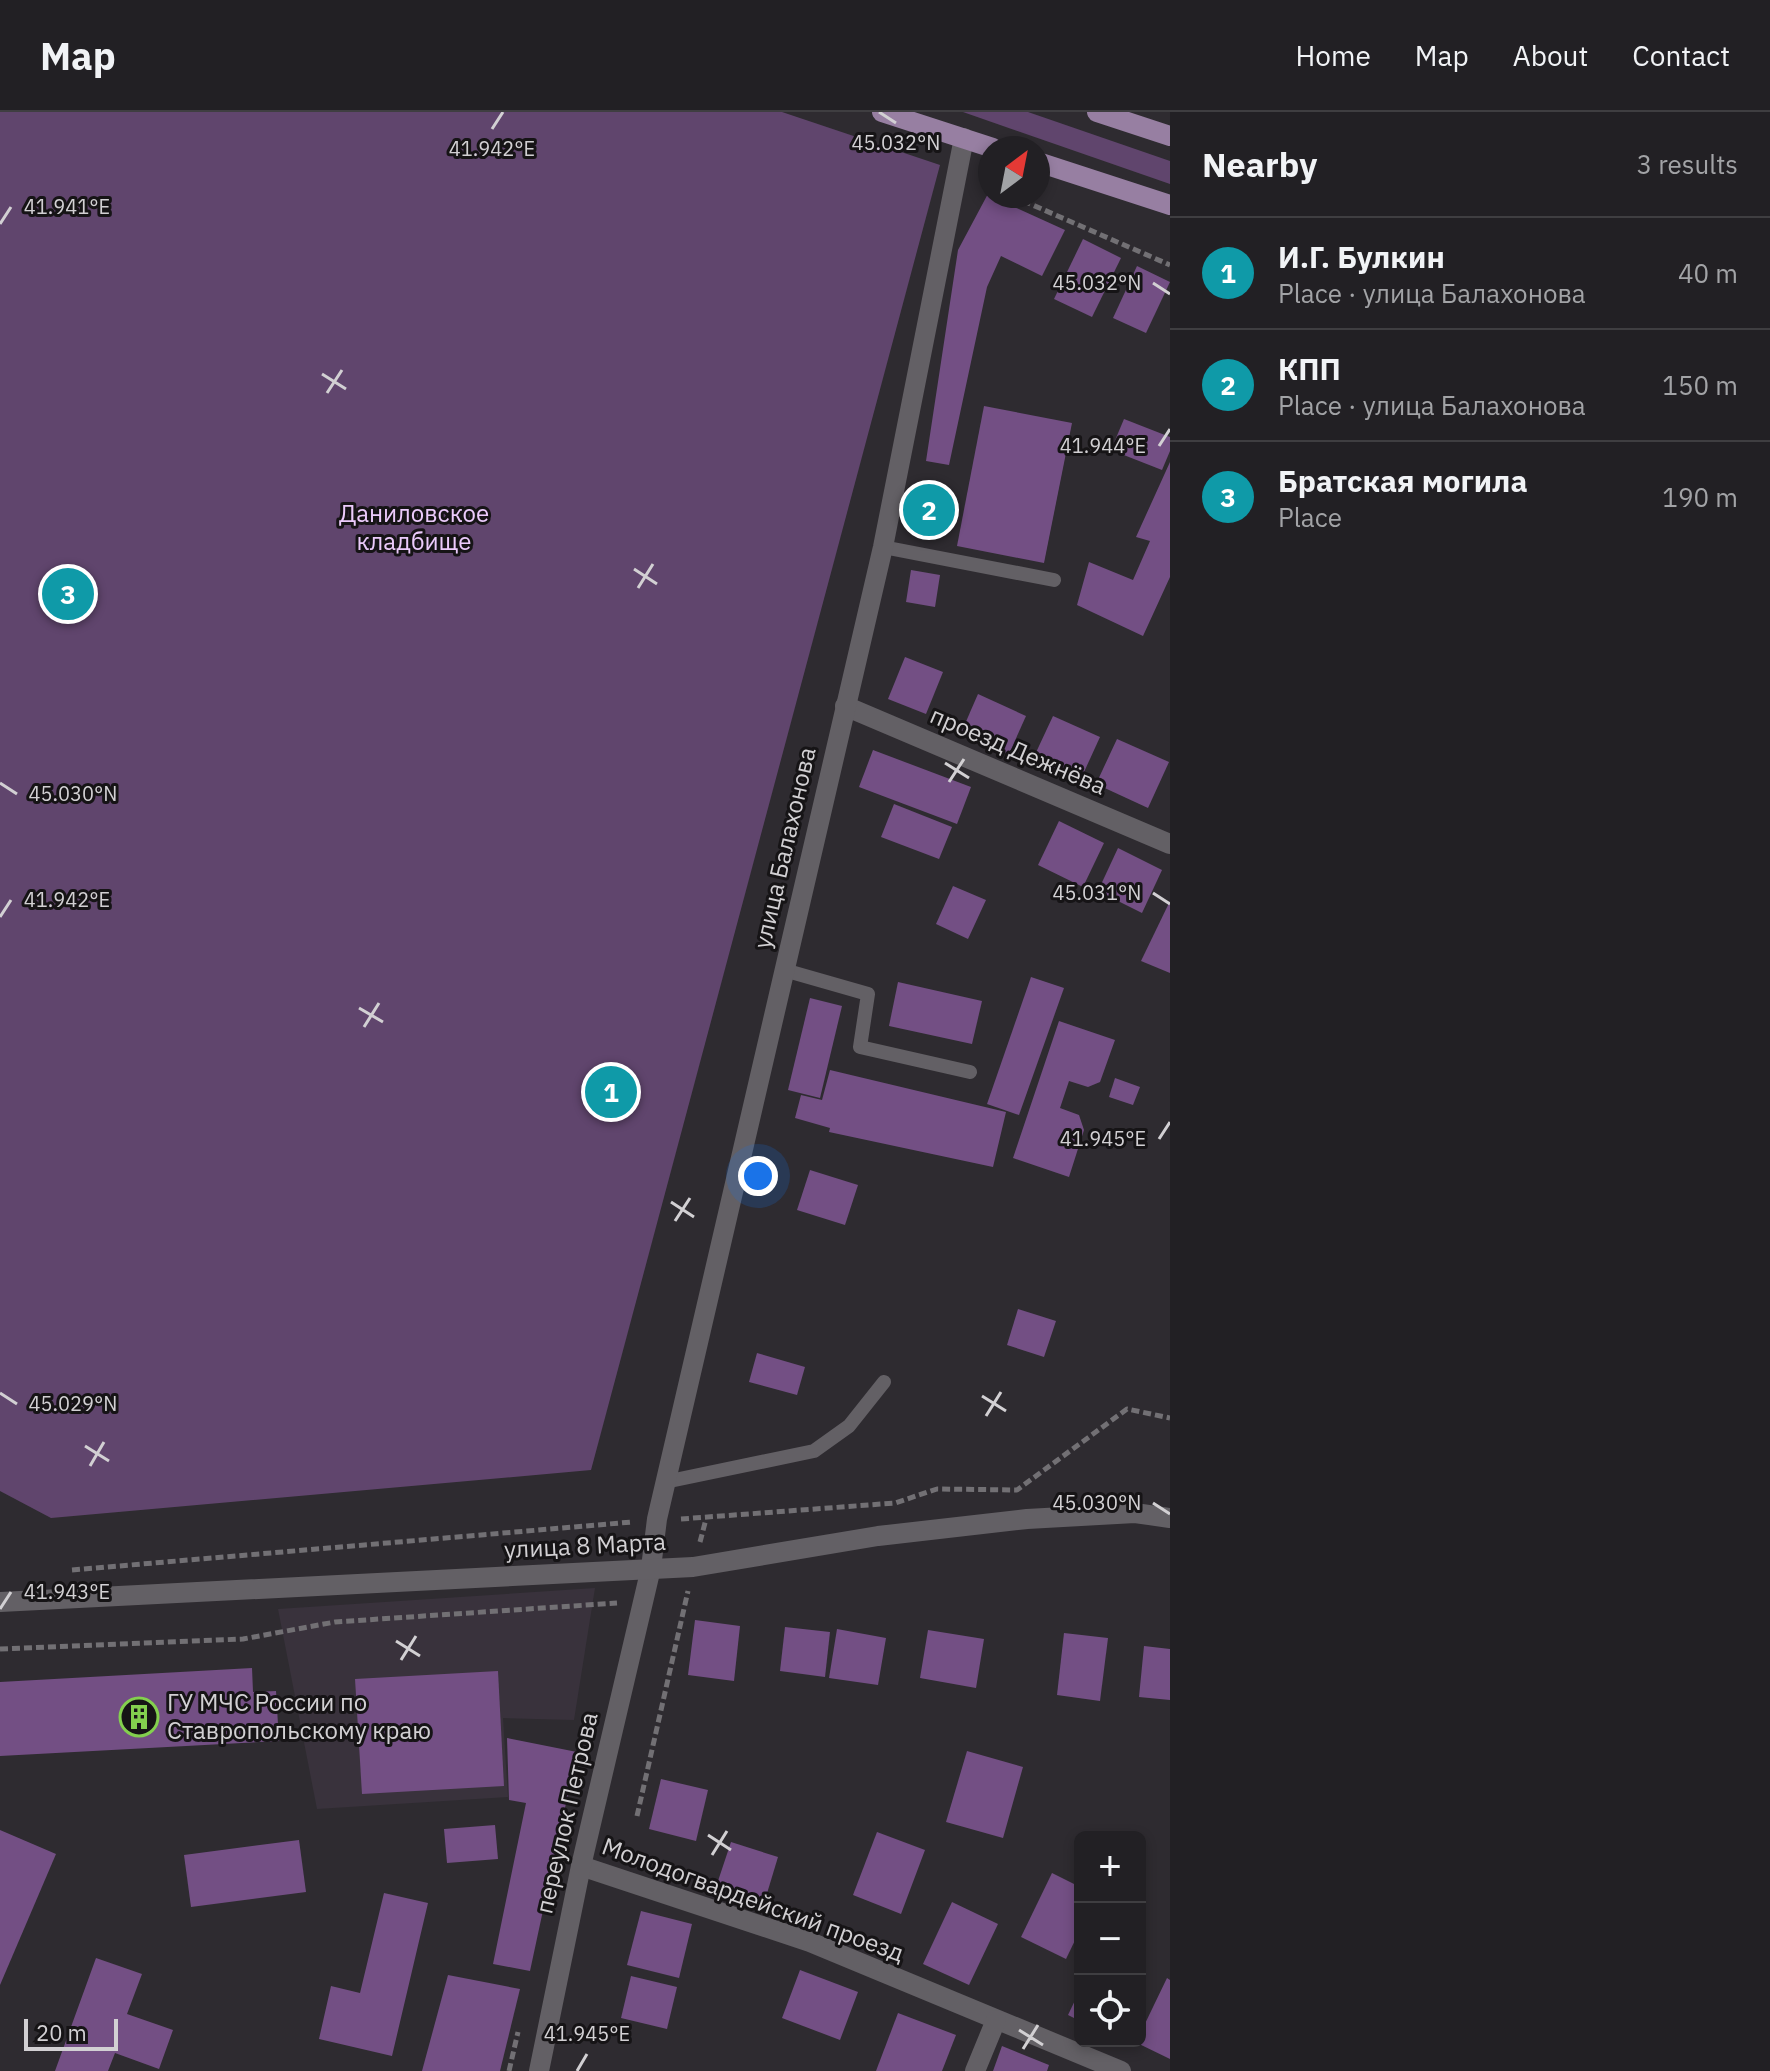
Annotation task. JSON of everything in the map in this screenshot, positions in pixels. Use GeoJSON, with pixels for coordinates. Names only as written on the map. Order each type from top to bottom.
{"type":"FeatureCollection","features":[{"type":"Feature","properties":{"kind":"main road"},"geometry":{"type":"LineString","coordinates":[[1097,112],[1170,136]]}},
{"type":"Feature","properties":{"kind":"main road"},"geometry":{"type":"LineString","coordinates":[[889,113],[978,143]]}},
{"type":"Feature","properties":{"kind":"main road"},"geometry":{"type":"LineString","coordinates":[[1050,166],[1170,205]]}},
{"type":"Feature","properties":{"kind":"street","name":"улица Балахонова"},"geometry":{"type":"LineString","coordinates":[[651,1568],[665,1482],[883,547],[964,138]]}},
{"type":"Feature","properties":{"kind":"street","name":"проезд Дежнёва"},"geometry":{"type":"LineString","coordinates":[[845,706],[1170,844]]}},
{"type":"Feature","properties":{"kind":"street","name":"улица 8 Марта"},"geometry":{"type":"LineString","coordinates":[[0,1602],[693,1567],[878,1536],[1027,1519],[1135,1513],[1170,1518]]}},
{"type":"Feature","properties":{"kind":"street","name":"переулок Петрова"},"geometry":{"type":"LineString","coordinates":[[539,2071],[581,1866],[651,1568]]}},
{"type":"Feature","properties":{"kind":"street","name":"Молодогвардейский проезд"},"geometry":{"type":"LineString","coordinates":[[581,1866],[810,1942],[1121,2071]]}},
{"type":"Feature","properties":{"kind":"street"},"geometry":{"type":"LineString","coordinates":[[975,2071],[996,2020]]}},
{"type":"Feature","properties":{"kind":"lane"},"geometry":{"type":"LineString","coordinates":[[883,547],[1054,580]]}},
{"type":"Feature","properties":{"kind":"lane"},"geometry":{"type":"LineString","coordinates":[[784,970],[868,994],[860,1047],[970,1072]]}},
{"type":"Feature","properties":{"kind":"lane"},"geometry":{"type":"LineString","coordinates":[[665,1482],[814,1451],[849,1426],[884,1382]]}},
{"type":"Feature","properties":{"kind":"path"},"geometry":{"type":"LineString","coordinates":[[1039,208],[1170,265]]}},
{"type":"Feature","properties":{"kind":"path"},"geometry":{"type":"LineString","coordinates":[[63,1571],[657,1519],[706,1519],[895,1503],[937,1489],[1017,1490],[1127,1409],[1170,1418]]}},
{"type":"Feature","properties":{"kind":"path"},"geometry":{"type":"LineString","coordinates":[[637,1816],[706,1519]]}},
{"type":"Feature","properties":{"kind":"path"},"geometry":{"type":"LineString","coordinates":[[0,1649],[243,1639],[335,1622],[622,1603],[618,1618]]}},
{"type":"Feature","properties":{"kind":"path"},"geometry":{"type":"LineString","coordinates":[[509,2071],[519,2026]]}},
{"type":"Feature","properties":{"kind":"shaded area"},"geometry":{"type":"Polygon","coordinates":[[[595,1588],[574,1720],[503,1718],[508,1797],[317,1809],[278,1609],[595,1588]]]}},
{"type":"Feature","properties":{"kind":"green space","name":"Даниловское кладбище"},"geometry":{"type":"Polygon","coordinates":[[[0,112],[782,112],[940,165],[591,1470],[51,1518],[0,1491],[0,112]]]}},
{"type":"Feature","properties":{"kind":"green space"},"geometry":{"type":"Polygon","coordinates":[[[963,112],[1028,112],[1170,161],[1170,184],[1050,142],[1050,136],[1032,136],[963,112]]]}},
{"type":"Feature","properties":{"kind":"building"},"geometry":{"type":"Polygon","coordinates":[[[980,208],[1016,208],[1065,230],[1042,276],[1001,256],[987,287],[949,465],[926,461],[958,250],[980,208]]]}},
{"type":"Feature","properties":{"kind":"building"},"geometry":{"type":"Polygon","coordinates":[[[1083,239],[1121,258],[1092,317],[1054,299],[1083,239]]]}},
{"type":"Feature","properties":{"kind":"building"},"geometry":{"type":"Polygon","coordinates":[[[1137,266],[1170,282],[1146,333],[1113,318],[1137,266]]]}},
{"type":"Feature","properties":{"kind":"building"},"geometry":{"type":"Polygon","coordinates":[[[984,406],[1072,423],[1044,563],[957,546],[984,406]]]}},
{"type":"Feature","properties":{"kind":"building"},"geometry":{"type":"Polygon","coordinates":[[[1124,419],[1170,437],[1170,451],[1162,470],[1111,450],[1124,419]]]}},
{"type":"Feature","properties":{"kind":"building"},"geometry":{"type":"Polygon","coordinates":[[[1170,462],[1170,577],[1143,636],[1077,605],[1089,562],[1133,580],[1150,541],[1136,537],[1170,462]]]}},
{"type":"Feature","properties":{"kind":"building"},"geometry":{"type":"Polygon","coordinates":[[[920,494],[940,496],[937,525],[917,523],[920,494]]]}},
{"type":"Feature","properties":{"kind":"building"},"geometry":{"type":"Polygon","coordinates":[[[911,570],[940,575],[935,607],[906,602],[911,570]]]}},
{"type":"Feature","properties":{"kind":"building"},"geometry":{"type":"Polygon","coordinates":[[[905,657],[943,672],[926,714],[888,699],[905,657]]]}},
{"type":"Feature","properties":{"kind":"building"},"geometry":{"type":"Polygon","coordinates":[[[978,694],[1026,716],[1009,754],[961,733],[978,694]]]}},
{"type":"Feature","properties":{"kind":"building"},"geometry":{"type":"Polygon","coordinates":[[[1053,716],[1100,737],[1079,783],[1032,761],[1053,716]]]}},
{"type":"Feature","properties":{"kind":"building"},"geometry":{"type":"Polygon","coordinates":[[[1117,739],[1169,762],[1148,808],[1096,784],[1117,739]]]}},
{"type":"Feature","properties":{"kind":"building"},"geometry":{"type":"Polygon","coordinates":[[[873,750],[971,787],[957,824],[859,787],[873,750]]]}},
{"type":"Feature","properties":{"kind":"building"},"geometry":{"type":"Polygon","coordinates":[[[894,804],[952,827],[939,859],[881,837],[894,804]]]}},
{"type":"Feature","properties":{"kind":"building"},"geometry":{"type":"Polygon","coordinates":[[[1059,821],[1104,843],[1083,887],[1038,865],[1059,821]]]}},
{"type":"Feature","properties":{"kind":"building"},"geometry":{"type":"Polygon","coordinates":[[[1118,848],[1162,870],[1142,913],[1098,891],[1118,848]]]}},
{"type":"Feature","properties":{"kind":"building"},"geometry":{"type":"Polygon","coordinates":[[[953,886],[986,900],[968,939],[936,924],[953,886]]]}},
{"type":"Feature","properties":{"kind":"building"},"geometry":{"type":"Polygon","coordinates":[[[1170,901],[1170,973],[1141,961],[1170,901]]]}},
{"type":"Feature","properties":{"kind":"building"},"geometry":{"type":"Polygon","coordinates":[[[1031,977],[1064,988],[1019,1115],[987,1104],[1031,977]]]}},
{"type":"Feature","properties":{"kind":"building"},"geometry":{"type":"Polygon","coordinates":[[[898,982],[982,1001],[972,1044],[889,1026],[898,982]]]}},
{"type":"Feature","properties":{"kind":"building"},"geometry":{"type":"Polygon","coordinates":[[[810,998],[842,1006],[820,1098],[788,1090],[810,998]]]}},
{"type":"Feature","properties":{"kind":"building"},"geometry":{"type":"Polygon","coordinates":[[[1059,1021],[1115,1040],[1100,1082],[1088,1087],[1069,1081],[1060,1108],[1079,1115],[1084,1130],[1069,1177],[1013,1158],[1059,1021]]]}},
{"type":"Feature","properties":{"kind":"building"},"geometry":{"type":"Polygon","coordinates":[[[830,1070],[1006,1112],[993,1167],[829,1132],[830,1128],[795,1118],[801,1095],[822,1100],[830,1070]]]}},
{"type":"Feature","properties":{"kind":"building"},"geometry":{"type":"Polygon","coordinates":[[[1115,1078],[1140,1087],[1133,1105],[1109,1097],[1115,1078]]]}},
{"type":"Feature","properties":{"kind":"building"},"geometry":{"type":"Polygon","coordinates":[[[810,1170],[858,1185],[845,1225],[797,1210],[810,1170]]]}},
{"type":"Feature","properties":{"kind":"building"},"geometry":{"type":"Polygon","coordinates":[[[1018,1309],[1056,1321],[1044,1357],[1007,1345],[1018,1309]]]}},
{"type":"Feature","properties":{"kind":"building"},"geometry":{"type":"Polygon","coordinates":[[[757,1353],[805,1367],[797,1395],[749,1382],[757,1353]]]}},
{"type":"Feature","properties":{"kind":"building"},"geometry":{"type":"Polygon","coordinates":[[[695,1620],[740,1626],[734,1681],[688,1675],[695,1620]]]}},
{"type":"Feature","properties":{"kind":"building"},"geometry":{"type":"Polygon","coordinates":[[[785,1627],[830,1632],[825,1677],[780,1671],[785,1627]]]}},
{"type":"Feature","properties":{"kind":"building"},"geometry":{"type":"Polygon","coordinates":[[[837,1629],[886,1638],[878,1685],[829,1678],[837,1629]]]}},
{"type":"Feature","properties":{"kind":"building"},"geometry":{"type":"Polygon","coordinates":[[[928,1630],[984,1639],[976,1688],[920,1678],[928,1630]]]}},
{"type":"Feature","properties":{"kind":"building"},"geometry":{"type":"Polygon","coordinates":[[[1064,1633],[1108,1638],[1100,1701],[1057,1695],[1064,1633]]]}},
{"type":"Feature","properties":{"kind":"building"},"geometry":{"type":"Polygon","coordinates":[[[1144,1646],[1170,1649],[1170,1700],[1139,1697],[1144,1646]]]}},
{"type":"Feature","properties":{"kind":"building","name":"ГУ МЧС России по Ставропольскому краю"},"geometry":{"type":"Polygon","coordinates":[[[252,1668],[253,1692],[276,1691],[279,1741],[0,1756],[0,1682],[252,1668]]]}},
{"type":"Feature","properties":{"kind":"building"},"geometry":{"type":"Polygon","coordinates":[[[498,1671],[504,1786],[362,1794],[355,1679],[498,1671]]]}},
{"type":"Feature","properties":{"kind":"building"},"geometry":{"type":"Polygon","coordinates":[[[507,1738],[577,1752],[530,1971],[493,1964],[526,1803],[509,1800],[507,1738]]]}},
{"type":"Feature","properties":{"kind":"building"},"geometry":{"type":"Polygon","coordinates":[[[967,1751],[1023,1767],[1003,1838],[946,1822],[967,1751]]]}},
{"type":"Feature","properties":{"kind":"building"},"geometry":{"type":"Polygon","coordinates":[[[661,1779],[708,1790],[696,1841],[649,1829],[661,1779]]]}},
{"type":"Feature","properties":{"kind":"building"},"geometry":{"type":"Polygon","coordinates":[[[495,1825],[498,1859],[447,1863],[444,1829],[495,1825]]]}},
{"type":"Feature","properties":{"kind":"building"},"geometry":{"type":"Polygon","coordinates":[[[0,1830],[56,1854],[0,1985],[0,1830]]]}},
{"type":"Feature","properties":{"kind":"building"},"geometry":{"type":"Polygon","coordinates":[[[877,1832],[925,1850],[901,1914],[853,1895],[877,1832]]]}},
{"type":"Feature","properties":{"kind":"building"},"geometry":{"type":"Polygon","coordinates":[[[299,1840],[306,1892],[191,1907],[184,1855],[299,1840]]]}},
{"type":"Feature","properties":{"kind":"building"},"geometry":{"type":"Polygon","coordinates":[[[731,1842],[778,1857],[765,1900],[717,1884],[731,1842]]]}},
{"type":"Feature","properties":{"kind":"building"},"geometry":{"type":"Polygon","coordinates":[[[1052,1873],[1074,1884],[1074,1942],[1066,1959],[1021,1937],[1052,1873]]]}},
{"type":"Feature","properties":{"kind":"building"},"geometry":{"type":"Polygon","coordinates":[[[384,1893],[428,1903],[392,2056],[319,2039],[331,1986],[360,1993],[384,1893]]]}},
{"type":"Feature","properties":{"kind":"building"},"geometry":{"type":"Polygon","coordinates":[[[952,1902],[998,1924],[969,1985],[923,1964],[952,1902]]]}},
{"type":"Feature","properties":{"kind":"building"},"geometry":{"type":"Polygon","coordinates":[[[641,1911],[692,1924],[679,1978],[627,1965],[641,1911]]]}},
{"type":"Feature","properties":{"kind":"building"},"geometry":{"type":"Polygon","coordinates":[[[96,1958],[142,1974],[127,2014],[173,2030],[159,2069],[115,2053],[108,2071],[55,2071],[96,1958]]]}},
{"type":"Feature","properties":{"kind":"building"},"geometry":{"type":"Polygon","coordinates":[[[800,1970],[858,1992],[840,2040],[782,2018],[800,1970]]]}},
{"type":"Feature","properties":{"kind":"building"},"geometry":{"type":"Polygon","coordinates":[[[448,1975],[520,1989],[500,2071],[422,2071],[448,1975]]]}},
{"type":"Feature","properties":{"kind":"building"},"geometry":{"type":"Polygon","coordinates":[[[631,1976],[677,1987],[667,2029],[621,2018],[631,1976]]]}},
{"type":"Feature","properties":{"kind":"building"},"geometry":{"type":"Polygon","coordinates":[[[1167,1978],[1170,1980],[1170,2059],[1145,2047],[1146,2022],[1167,1978]]]}},
{"type":"Feature","properties":{"kind":"building"},"geometry":{"type":"Polygon","coordinates":[[[1074,2002],[1074,2018],[1068,2015],[1074,2002]]]}},
{"type":"Feature","properties":{"kind":"building"},"geometry":{"type":"Polygon","coordinates":[[[898,2013],[956,2035],[942,2071],[876,2071],[898,2013]]]}},
{"type":"Feature","properties":{"kind":"building"},"geometry":{"type":"Polygon","coordinates":[[[1002,2046],[1049,2065],[1047,2071],[993,2071],[1002,2046]]]}},
{"type":"Feature","properties":{"kind":"place","name":"КПП"},"geometry":{"type":"Point","coordinates":[929,510]}},
{"type":"Feature","properties":{"kind":"place","name":"Братская могила"},"geometry":{"type":"Point","coordinates":[68,594]}},
{"type":"Feature","properties":{"kind":"place","name":"И.Г. Булкин"},"geometry":{"type":"Point","coordinates":[611,1092]}},
{"type":"Feature","properties":{"kind":"place","name":"ГУ МЧС России по Ставропольскому краю"},"geometry":{"type":"Point","coordinates":[139,1717]}}]}
